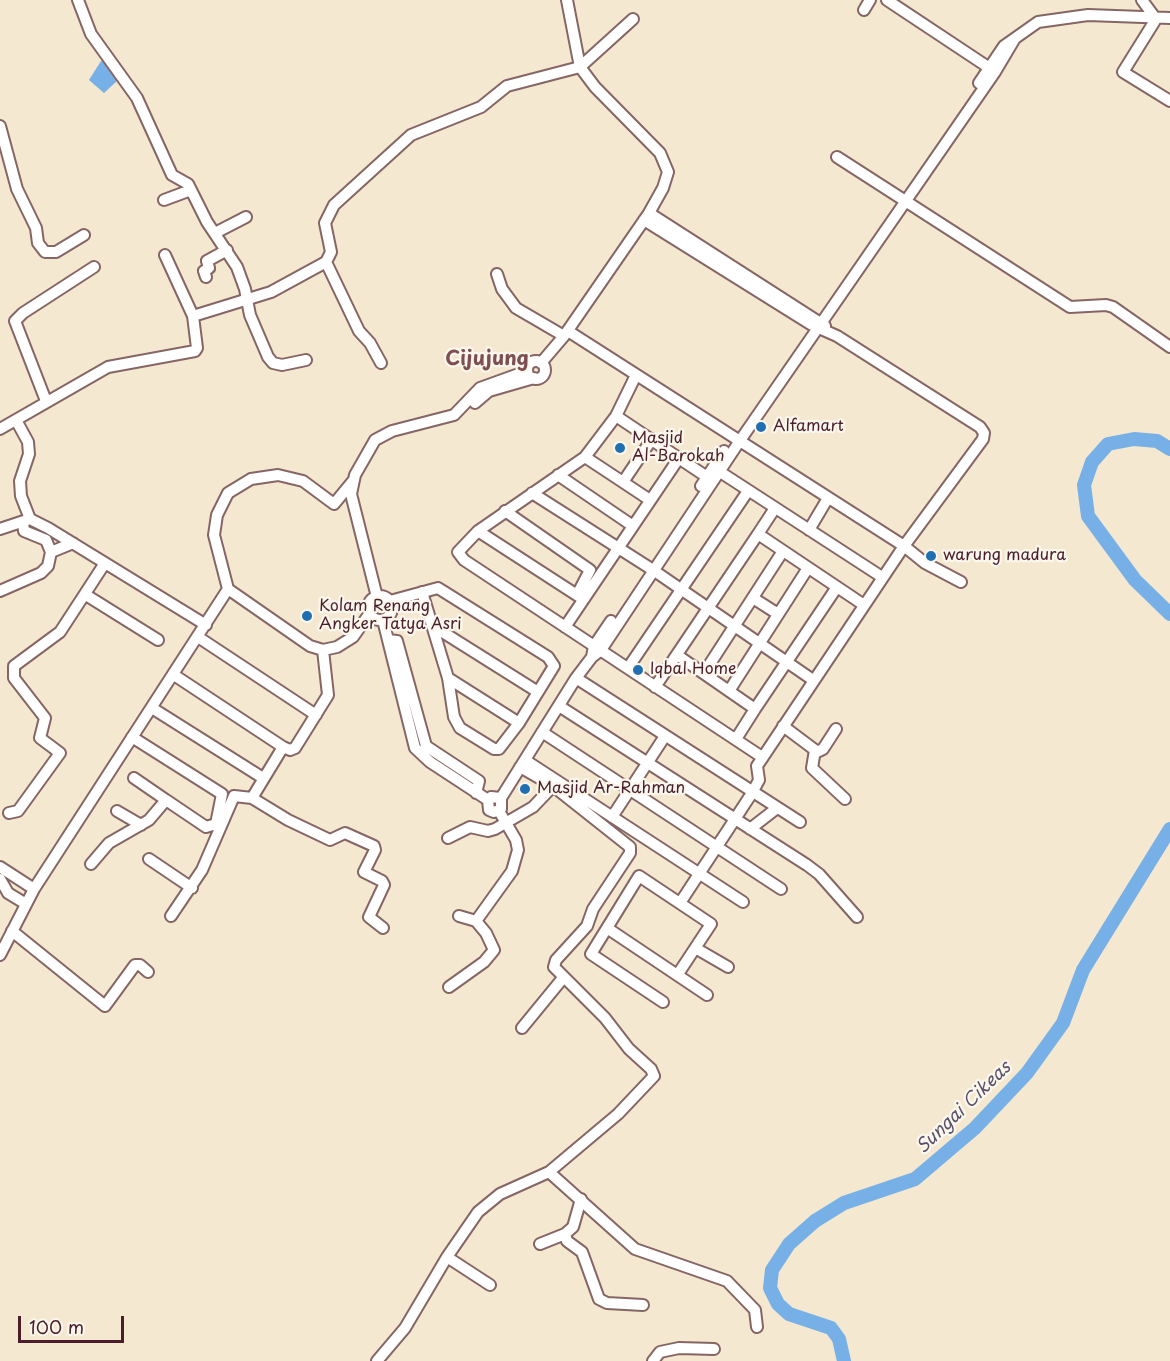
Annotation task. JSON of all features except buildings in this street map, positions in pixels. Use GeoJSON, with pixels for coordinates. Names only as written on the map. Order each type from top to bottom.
{"type":"FeatureCollection","features":[{"type":"Feature","properties":{"kind":"street"},"geometry":{"type":"LineString","coordinates":[[78,0],[91,34],[137,98],[172,175],[188,184],[215,233],[245,277],[246,302],[268,357],[273,363],[291,364],[306,360]]}},
{"type":"Feature","properties":{"kind":"street"},"geometry":{"type":"LineString","coordinates":[[377,597],[370,602],[370,613],[353,636],[337,646],[323,650],[302,640],[228,589],[213,535],[217,515],[228,493],[251,479],[278,475],[303,481],[334,504],[353,480],[370,449],[387,439],[454,422],[489,391],[531,375],[544,374],[541,363],[566,334],[646,217],[668,177],[665,160],[595,87],[580,67],[567,0]]}},
{"type":"Feature","properties":{"kind":"street"},"geometry":{"type":"LineString","coordinates":[[887,0],[992,70]]}},
{"type":"Feature","properties":{"kind":"street"},"geometry":{"type":"LineString","coordinates":[[1142,0],[1166,20]]}},
{"type":"Feature","properties":{"kind":"street"},"geometry":{"type":"LineString","coordinates":[[499,811],[503,805],[501,798],[576,678],[736,440],[1014,40],[1034,23],[1051,19],[1088,15],[1166,20]]}},
{"type":"Feature","properties":{"kind":"street"},"geometry":{"type":"LineString","coordinates":[[193,316],[246,302],[271,292],[326,262],[331,252],[325,223],[334,205],[411,135],[481,107],[507,86],[580,67],[633,19]]}},
{"type":"Feature","properties":{"kind":"street"},"geometry":{"type":"LineString","coordinates":[[1166,20],[1123,72],[1170,101]]}},
{"type":"Feature","properties":{"kind":"street"},"geometry":{"type":"LineString","coordinates":[[0,126],[6,162],[36,228],[38,243],[45,252],[56,252],[84,235]]}},
{"type":"Feature","properties":{"kind":"street"},"geometry":{"type":"LineString","coordinates":[[837,157],[1070,307],[1106,305],[1113,307],[1170,347]]}},
{"type":"Feature","properties":{"kind":"street"},"geometry":{"type":"LineString","coordinates":[[164,200],[191,190]]}},
{"type":"Feature","properties":{"kind":"street"},"geometry":{"type":"LineString","coordinates":[[215,233],[246,217]]}},
{"type":"Feature","properties":{"kind":"street"},"geometry":{"type":"LineString","coordinates":[[646,217],[980,427],[984,433],[983,440],[904,546],[762,757],[755,768],[759,780],[752,793],[680,903]]}},
{"type":"Feature","properties":{"kind":"street"},"geometry":{"type":"LineString","coordinates":[[206,277],[204,271],[209,268],[207,261],[227,250]]}},
{"type":"Feature","properties":{"kind":"street"},"geometry":{"type":"LineString","coordinates":[[0,429],[108,367],[195,351],[197,348],[193,316],[165,255]]}},
{"type":"Feature","properties":{"kind":"street"},"geometry":{"type":"LineString","coordinates":[[326,262],[359,332],[370,343],[381,363]]}},
{"type":"Feature","properties":{"kind":"street"},"geometry":{"type":"LineString","coordinates":[[46,401],[15,321],[22,313],[94,267]]}},
{"type":"Feature","properties":{"kind":"street"},"geometry":{"type":"LineString","coordinates":[[497,274],[502,288],[516,308],[636,375],[904,546],[925,563],[961,582]]}},
{"type":"Feature","properties":{"kind":"street"},"geometry":{"type":"LineString","coordinates":[[636,375],[616,416],[585,457],[478,531],[460,547],[459,555],[565,627],[595,651],[628,668],[762,757]]}},
{"type":"Feature","properties":{"kind":"street"},"geometry":{"type":"LineString","coordinates":[[616,416],[679,458],[748,491],[882,578]]}},
{"type":"Feature","properties":{"kind":"street"},"geometry":{"type":"LineString","coordinates":[[0,591],[41,573],[48,566],[51,552],[46,540],[24,531],[26,521],[20,481],[29,454],[28,442],[16,420]]}},
{"type":"Feature","properties":{"kind":"street"},"geometry":{"type":"LineString","coordinates":[[623,482],[652,440]]}},
{"type":"Feature","properties":{"kind":"street"},"geometry":{"type":"LineString","coordinates":[[585,457],[650,500]]}},
{"type":"Feature","properties":{"kind":"street"},"geometry":{"type":"LineString","coordinates":[[580,597],[617,549],[679,458]]}},
{"type":"Feature","properties":{"kind":"street"},"geometry":{"type":"LineString","coordinates":[[558,475],[633,526]]}},
{"type":"Feature","properties":{"kind":"street"},"geometry":{"type":"LineString","coordinates":[[353,480],[351,494],[377,597]]}},
{"type":"Feature","properties":{"kind":"street"},"geometry":{"type":"LineString","coordinates":[[628,668],[748,491]]}},
{"type":"Feature","properties":{"kind":"street"},"geometry":{"type":"LineString","coordinates":[[532,494],[650,568],[813,680]]}},
{"type":"Feature","properties":{"kind":"street"},"geometry":{"type":"LineString","coordinates":[[809,530],[828,498]]}},
{"type":"Feature","properties":{"kind":"street"},"geometry":{"type":"LineString","coordinates":[[655,687],[775,508]]}},
{"type":"Feature","properties":{"kind":"street"},"geometry":{"type":"LineString","coordinates":[[505,511],[590,570],[565,627]]}},
{"type":"Feature","properties":{"kind":"street"},"geometry":{"type":"LineString","coordinates":[[0,529],[26,521],[73,543],[206,625]]}},
{"type":"Feature","properties":{"kind":"street"},"geometry":{"type":"LineString","coordinates":[[478,531],[580,597]]}},
{"type":"Feature","properties":{"kind":"street"},"geometry":{"type":"LineString","coordinates":[[758,534],[864,604]]}},
{"type":"Feature","properties":{"kind":"street"},"geometry":{"type":"LineString","coordinates":[[51,552],[73,543]]}},
{"type":"Feature","properties":{"kind":"street"},"geometry":{"type":"LineString","coordinates":[[704,673],[783,551]]}},
{"type":"Feature","properties":{"kind":"street"},"geometry":{"type":"LineString","coordinates":[[9,813],[18,811],[60,753],[40,738],[45,718],[14,678],[12,672],[14,666],[55,638],[86,596],[105,563]]}},
{"type":"Feature","properties":{"kind":"street"},"geometry":{"type":"LineString","coordinates":[[729,691],[808,568]]}},
{"type":"Feature","properties":{"kind":"street"},"geometry":{"type":"LineString","coordinates":[[736,739],[837,587]]}},
{"type":"Feature","properties":{"kind":"street"},"geometry":{"type":"LineString","coordinates":[[377,597],[390,601],[422,592],[438,588],[548,657],[554,666],[519,723],[499,749],[494,749],[460,728],[454,717],[448,678],[422,592]]}},
{"type":"Feature","properties":{"kind":"street"},"geometry":{"type":"LineString","coordinates":[[0,955],[34,889],[228,589]]}},
{"type":"Feature","properties":{"kind":"street"},"geometry":{"type":"LineString","coordinates":[[86,596],[158,640]]}},
{"type":"Feature","properties":{"kind":"street"},"geometry":{"type":"LineString","coordinates":[[753,598],[778,614]]}},
{"type":"Feature","properties":{"kind":"street"},"geometry":{"type":"LineString","coordinates":[[383,620],[390,614],[390,601]]}},
{"type":"Feature","properties":{"kind":"street"},"geometry":{"type":"LineString","coordinates":[[370,613],[374,618],[383,620]]}},
{"type":"Feature","properties":{"kind":"street"},"geometry":{"type":"LineString","coordinates":[[383,620],[411,713],[415,748],[433,757],[476,793],[488,800]]}},
{"type":"Feature","properties":{"kind":"street"},"geometry":{"type":"LineString","coordinates":[[433,626],[538,692]]}},
{"type":"Feature","properties":{"kind":"street"},"geometry":{"type":"LineString","coordinates":[[198,637],[316,715]]}},
{"type":"Feature","properties":{"kind":"street"},"geometry":{"type":"LineString","coordinates":[[440,651],[463,646]]}},
{"type":"Feature","properties":{"kind":"street"},"geometry":{"type":"LineString","coordinates":[[174,675],[291,750],[296,748],[328,692],[323,650]]}},
{"type":"Feature","properties":{"kind":"street"},"geometry":{"type":"LineString","coordinates":[[677,655],[755,709]]}},
{"type":"Feature","properties":{"kind":"street"},"geometry":{"type":"LineString","coordinates":[[448,678],[519,723]]}},
{"type":"Feature","properties":{"kind":"street"},"geometry":{"type":"LineString","coordinates":[[576,678],[800,822]]}},
{"type":"Feature","properties":{"kind":"street"},"geometry":{"type":"LineString","coordinates":[[559,706],[819,874],[857,918]]}},
{"type":"Feature","properties":{"kind":"street"},"geometry":{"type":"LineString","coordinates":[[153,708],[263,778]]}},
{"type":"Feature","properties":{"kind":"street"},"geometry":{"type":"LineString","coordinates":[[783,726],[815,750],[812,768],[845,799]]}},
{"type":"Feature","properties":{"kind":"street"},"geometry":{"type":"LineString","coordinates":[[815,753],[823,749],[836,729]]}},
{"type":"Feature","properties":{"kind":"street"},"geometry":{"type":"LineString","coordinates":[[542,732],[630,791],[717,845],[780,889]]}},
{"type":"Feature","properties":{"kind":"street"},"geometry":{"type":"LineString","coordinates":[[612,817],[664,736]]}},
{"type":"Feature","properties":{"kind":"street"},"geometry":{"type":"LineString","coordinates":[[132,737],[220,793],[222,797],[216,824],[210,828],[134,778]]}},
{"type":"Feature","properties":{"kind":"street"},"geometry":{"type":"LineString","coordinates":[[252,798],[283,747]]}},
{"type":"Feature","properties":{"kind":"street"},"geometry":{"type":"LineString","coordinates":[[377,1361],[405,1328],[447,1257],[485,1206],[507,1191],[549,1172],[618,1114],[652,1079],[654,1073],[629,1049],[605,1018],[554,967],[556,960],[587,926],[593,909],[632,850],[522,764]]}},
{"type":"Feature","properties":{"kind":"street"},"geometry":{"type":"LineString","coordinates":[[522,764],[612,817],[743,902]]}},
{"type":"Feature","properties":{"kind":"street"},"geometry":{"type":"LineString","coordinates":[[448,838],[470,827],[488,831],[505,824],[533,807],[553,786]]}},
{"type":"Feature","properties":{"kind":"street"},"geometry":{"type":"LineString","coordinates":[[171,916],[192,888],[213,849],[234,796],[252,798],[288,820],[330,840],[345,833],[374,846],[375,850],[364,872],[382,881],[384,885],[369,919],[383,928]]}},
{"type":"Feature","properties":{"kind":"street"},"geometry":{"type":"LineString","coordinates":[[488,800],[491,797],[501,798]]}},
{"type":"Feature","properties":{"kind":"street"},"geometry":{"type":"LineString","coordinates":[[91,864],[109,843],[155,815],[166,800]]}},
{"type":"Feature","properties":{"kind":"street"},"geometry":{"type":"LineString","coordinates":[[488,800],[489,810],[499,811]]}},
{"type":"Feature","properties":{"kind":"street"},"geometry":{"type":"LineString","coordinates":[[750,829],[777,808]]}},
{"type":"Feature","properties":{"kind":"street"},"geometry":{"type":"LineString","coordinates":[[117,811],[141,825]]}},
{"type":"Feature","properties":{"kind":"street"},"geometry":{"type":"LineString","coordinates":[[476,921],[517,862],[516,840],[499,811]]}},
{"type":"Feature","properties":{"kind":"street"},"geometry":{"type":"LineString","coordinates":[[149,859],[192,888]]}},
{"type":"Feature","properties":{"kind":"street"},"geometry":{"type":"LineString","coordinates":[[0,868],[34,889]]}},
{"type":"Feature","properties":{"kind":"street"},"geometry":{"type":"LineString","coordinates":[[663,1002],[591,954],[636,874],[711,924],[697,949],[678,974]]}},
{"type":"Feature","properties":{"kind":"street"},"geometry":{"type":"LineString","coordinates":[[0,879],[8,893],[26,904]]}},
{"type":"Feature","properties":{"kind":"street"},"geometry":{"type":"LineString","coordinates":[[449,987],[484,962],[494,950],[492,942],[476,921],[459,916]]}},
{"type":"Feature","properties":{"kind":"street"},"geometry":{"type":"LineString","coordinates":[[607,928],[707,995]]}},
{"type":"Feature","properties":{"kind":"street"},"geometry":{"type":"LineString","coordinates":[[12,932],[105,1006],[135,965],[138,964],[148,972]]}},
{"type":"Feature","properties":{"kind":"street"},"geometry":{"type":"LineString","coordinates":[[697,949],[728,967]]}},
{"type":"Feature","properties":{"kind":"street"},"geometry":{"type":"LineString","coordinates":[[522,1028],[563,978]]}},
{"type":"Feature","properties":{"kind":"street"},"geometry":{"type":"LineString","coordinates":[[549,1172],[638,1251],[703,1271],[727,1281],[755,1310],[757,1328]]}},
{"type":"Feature","properties":{"kind":"street"},"geometry":{"type":"LineString","coordinates":[[540,1244],[565,1234],[577,1220],[581,1199]]}},
{"type":"Feature","properties":{"kind":"street"},"geometry":{"type":"LineString","coordinates":[[565,1234],[567,1241],[582,1252],[599,1299],[607,1304],[643,1305]]}},
{"type":"Feature","properties":{"kind":"street"},"geometry":{"type":"LineString","coordinates":[[447,1257],[490,1285]]}},
{"type":"Feature","properties":{"kind":"street"},"geometry":{"type":"LineString","coordinates":[[653,1361],[658,1353],[679,1348],[714,1350]]}},
{"type":"Feature","properties":{"kind":"water"},"geometry":{"type":"Polygon","coordinates":[[[101,61],[107,62],[118,80],[104,93],[89,80],[101,61]]]}},
{"type":"Feature","properties":{"kind":"waterway","name":"Sungai Cikeas"},"geometry":{"type":"LineString","coordinates":[[1170,449],[1157,441],[1134,439],[1108,444],[1092,462],[1084,485],[1088,516],[1135,580],[1170,614]]}},
{"type":"Feature","properties":{"kind":"waterway","name":"Sungai Cikeas"},"geometry":{"type":"LineString","coordinates":[[844,1361],[839,1339],[831,1328],[789,1314],[778,1304],[770,1288],[772,1270],[789,1244],[815,1221],[844,1203],[915,1179],[975,1128],[1027,1073],[1063,1023],[1083,970],[1170,829]]}},
{"type":"Feature","properties":{"kind":"place","name":"Alfamart"},"geometry":{"type":"Point","coordinates":[761,427]}},
{"type":"Feature","properties":{"kind":"place","name":"Masjid Al-Barokah"},"geometry":{"type":"Point","coordinates":[620,448]}},
{"type":"Feature","properties":{"kind":"place","name":"warung madura"},"geometry":{"type":"Point","coordinates":[931,556]}},
{"type":"Feature","properties":{"kind":"place","name":"Kolam Renang Angker Tatya Asri"},"geometry":{"type":"Point","coordinates":[307,616]}},
{"type":"Feature","properties":{"kind":"place","name":"Iqbal Home"},"geometry":{"type":"Point","coordinates":[638,670]}},
{"type":"Feature","properties":{"kind":"place","name":"Masjid Ar-Rahman"},"geometry":{"type":"Point","coordinates":[525,789]}},
{"type":"Feature","properties":{"kind":"district","name":"Cijujung"},"geometry":{"type":"Point","coordinates":[487,359]}}]}
